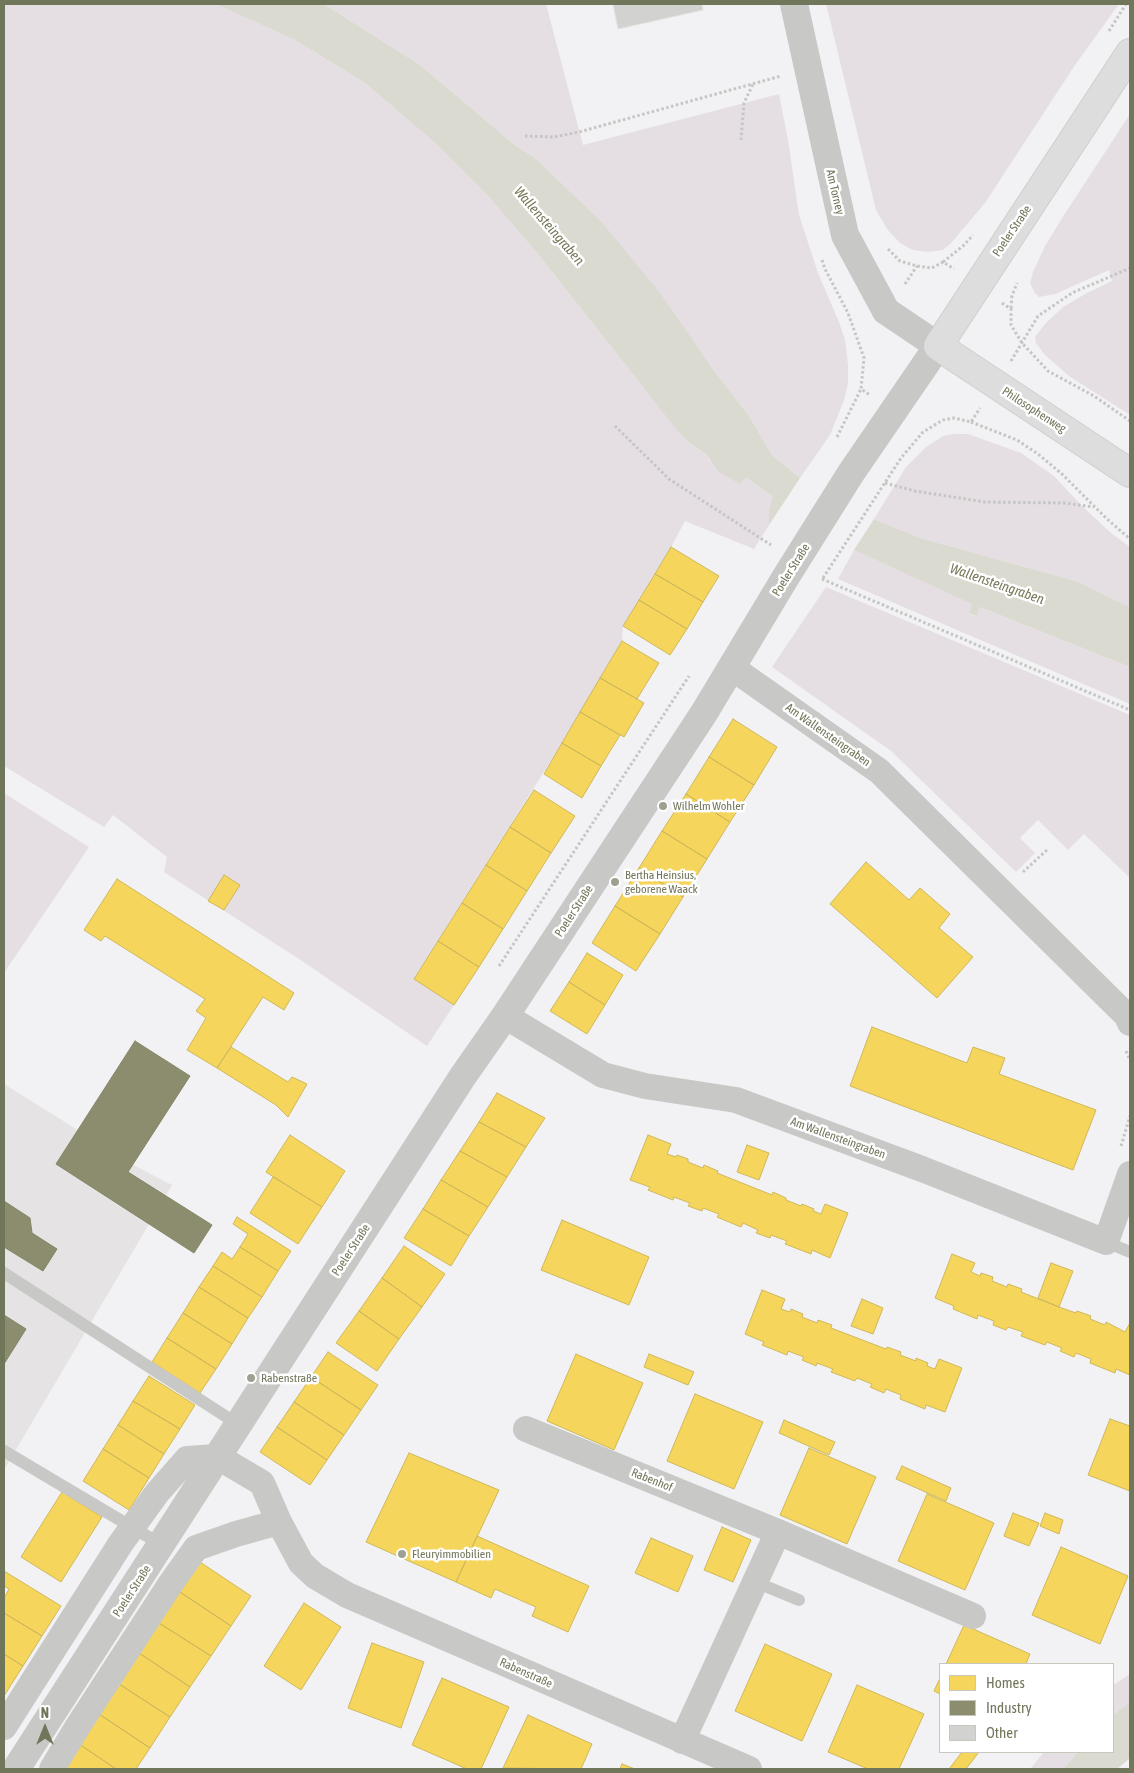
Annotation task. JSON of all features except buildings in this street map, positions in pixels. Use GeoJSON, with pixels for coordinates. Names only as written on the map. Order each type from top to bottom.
{"type":"FeatureCollection","features":[{"type":"Feature","properties":{"kind":"main road","name":"Poeler Straße"},"geometry":{"type":"LineString","coordinates":[[938,346],[977,283],[1130,53]]}},
{"type":"Feature","properties":{"kind":"main road","name":"Philosophenweg"},"geometry":{"type":"LineString","coordinates":[[938,346],[1130,473]]}},
{"type":"Feature","properties":{"kind":"street","name":"Am Torney"},"geometry":{"type":"LineString","coordinates":[[794,4],[844,235],[886,311],[938,346]]}},
{"type":"Feature","properties":{"kind":"street","name":"Poeler Straße"},"geometry":{"type":"LineString","coordinates":[[16,1769],[463,1076],[505,1016],[704,713],[851,473],[938,346]]}},
{"type":"Feature","properties":{"kind":"street","name":"Am Wallensteingraben"},"geometry":{"type":"LineString","coordinates":[[731,667],[879,771],[1127,1016],[1130,1023]]}},
{"type":"Feature","properties":{"kind":"street","name":"Am Wallensteingraben"},"geometry":{"type":"LineString","coordinates":[[505,1016],[603,1075],[644,1086],[736,1100],[922,1169],[1106,1242]]}},
{"type":"Feature","properties":{"kind":"street"},"geometry":{"type":"LineString","coordinates":[[1106,1242],[1130,1174]]}},
{"type":"Feature","properties":{"kind":"street","name":"Rabenhof"},"geometry":{"type":"LineString","coordinates":[[526,1429],[778,1532],[973,1616]]}},
{"type":"Feature","properties":{"kind":"street"},"geometry":{"type":"LineString","coordinates":[[4,1727],[132,1528],[157,1493],[186,1459],[218,1457]]}},
{"type":"Feature","properties":{"kind":"street","name":"Rabenstraße"},"geometry":{"type":"LineString","coordinates":[[218,1457],[262,1483],[300,1563],[315,1576],[346,1595],[749,1769]]}},
{"type":"Feature","properties":{"kind":"street"},"geometry":{"type":"LineString","coordinates":[[52,1769],[171,1583],[196,1548],[279,1522]]}},
{"type":"Feature","properties":{"kind":"street"},"geometry":{"type":"LineString","coordinates":[[682,1741],[778,1532]]}},
{"type":"Feature","properties":{"kind":"lane"},"geometry":{"type":"LineString","coordinates":[[1106,1242],[1130,1252]]}},
{"type":"Feature","properties":{"kind":"lane"},"geometry":{"type":"LineString","coordinates":[[4,1274],[238,1425]]}},
{"type":"Feature","properties":{"kind":"lane"},"geometry":{"type":"LineString","coordinates":[[4,1451],[162,1545]]}},
{"type":"Feature","properties":{"kind":"lane"},"geometry":{"type":"LineString","coordinates":[[755,1582],[799,1600]]}},
{"type":"Feature","properties":{"kind":"path"},"geometry":{"type":"LineString","coordinates":[[525,136],[554,137],[579,132],[781,76]]}},
{"type":"Feature","properties":{"kind":"path"},"geometry":{"type":"LineString","coordinates":[[741,140],[744,103],[753,83]]}},
{"type":"Feature","properties":{"kind":"path"},"geometry":{"type":"LineString","coordinates":[[886,247],[900,260],[917,266],[932,268],[944,262],[977,283],[1010,309],[1012,325],[1022,342],[1048,371],[1094,396],[1130,421]]}},
{"type":"Feature","properties":{"kind":"path"},"geometry":{"type":"LineString","coordinates":[[1022,342],[1038,316],[1065,297],[1130,268]]}},
{"type":"Feature","properties":{"kind":"path"},"geometry":{"type":"LineString","coordinates":[[971,422],[996,385]]}},
{"type":"Feature","properties":{"kind":"path"},"geometry":{"type":"LineString","coordinates":[[834,443],[861,389]]}},
{"type":"Feature","properties":{"kind":"path"},"geometry":{"type":"LineString","coordinates":[[835,560],[901,458],[923,432],[943,420],[954,418],[971,422],[1018,440],[1062,474],[1094,507],[1130,539]]}},
{"type":"Feature","properties":{"kind":"path"},"geometry":{"type":"LineString","coordinates":[[615,426],[669,479],[770,545]]}},
{"type":"Feature","properties":{"kind":"path"},"geometry":{"type":"LineString","coordinates":[[885,482],[915,491],[985,502],[1064,503],[1094,507]]}},
{"type":"Feature","properties":{"kind":"path"},"geometry":{"type":"LineString","coordinates":[[822,579],[1130,710]]}},
{"type":"Feature","properties":{"kind":"path"},"geometry":{"type":"LineString","coordinates":[[496,971],[693,670]]}},
{"type":"Feature","properties":{"kind":"path"},"geometry":{"type":"LineString","coordinates":[[1022,873],[1048,849]]}},
{"type":"Feature","properties":{"kind":"shaded area"},"geometry":{"type":"Polygon","coordinates":[[[4,4],[215,4],[295,40],[365,83],[434,142],[488,196],[537,253],[639,382],[692,445],[705,453],[710,461],[746,477],[772,496],[769,510],[769,525],[754,549],[685,521],[623,626],[622,641],[562,743],[414,978],[454,1005],[427,1046],[299,959],[164,872],[167,857],[113,815],[104,827],[4,766],[4,4]]]}},
{"type":"Feature","properties":{"kind":"shaded area"},"geometry":{"type":"Polygon","coordinates":[[[324,4],[546,4],[583,145],[779,94],[799,215],[818,273],[845,340],[848,365],[848,384],[844,400],[830,435],[800,478],[772,455],[749,416],[600,220],[535,158],[516,146],[420,65],[324,4]]]}},
{"type":"Feature","properties":{"kind":"shaded area"},"geometry":{"type":"Polygon","coordinates":[[[826,4],[1119,4],[1075,65],[985,203],[943,250],[928,252],[913,250],[900,243],[887,229],[876,210],[826,4]]]}},
{"type":"Feature","properties":{"kind":"shaded area"},"geometry":{"type":"Polygon","coordinates":[[[1130,114],[1130,415],[1069,376],[1045,355],[1036,343],[1035,337],[1045,324],[1063,307],[1112,281],[1109,270],[1055,294],[1039,297],[1030,283],[1045,246],[1130,114]]]}},
{"type":"Feature","properties":{"kind":"shaded area"},"geometry":{"type":"Polygon","coordinates":[[[968,434],[1021,453],[1054,476],[1082,506],[1111,533],[1130,547],[1130,607],[1076,581],[920,538],[874,519],[906,467],[926,447],[943,436],[968,434]]]}},
{"type":"Feature","properties":{"kind":"shaded area"},"geometry":{"type":"Polygon","coordinates":[[[854,550],[973,604],[970,614],[977,616],[980,607],[1130,667],[1130,704],[838,579],[854,550]]]}},
{"type":"Feature","properties":{"kind":"shaded area"},"geometry":{"type":"Polygon","coordinates":[[[826,587],[1130,715],[1130,878],[1084,834],[1068,850],[1038,820],[1020,838],[1035,853],[1016,872],[891,751],[772,667],[826,587]]]}},
{"type":"Feature","properties":{"kind":"shaded area"},"geometry":{"type":"Polygon","coordinates":[[[4,793],[89,847],[4,973],[4,793]]]}},
{"type":"Feature","properties":{"kind":"shaded area"},"geometry":{"type":"Polygon","coordinates":[[[4,1084],[137,1167],[172,1185],[4,1470],[4,1084]]]}},
{"type":"Feature","properties":{"kind":"shaded area"},"geometry":{"type":"Polygon","coordinates":[[[1130,1674],[1130,1702],[1114,1714],[1114,1684],[1130,1674]]]}},
{"type":"Feature","properties":{"kind":"shaded area"},"geometry":{"type":"Polygon","coordinates":[[[1043,1753],[1077,1753],[1063,1769],[1030,1769],[1043,1753]]]}},
{"type":"Feature","properties":{"kind":"water","name":"Wallensteingraben"},"geometry":{"type":"Polygon","coordinates":[[[215,4],[324,4],[420,65],[516,146],[535,158],[600,220],[660,293],[710,365],[749,416],[772,455],[800,478],[769,525],[769,510],[772,496],[746,477],[740,484],[719,472],[705,453],[692,445],[677,430],[537,253],[488,196],[434,142],[365,83],[295,40],[215,4]]]}},
{"type":"Feature","properties":{"kind":"water","name":"Wallensteingraben"},"geometry":{"type":"Polygon","coordinates":[[[874,519],[920,538],[1076,581],[1130,607],[1130,667],[980,607],[977,616],[969,613],[972,604],[854,550],[874,519]]]}},
{"type":"Feature","properties":{"kind":"water"},"geometry":{"type":"Polygon","coordinates":[[[1130,1702],[1130,1758],[1117,1769],[1063,1769],[1077,1753],[1114,1753],[1114,1714],[1130,1702]]]}},
{"type":"Feature","properties":{"kind":"place","name":"Wilhelm Wohler"},"geometry":{"type":"Point","coordinates":[663,806]}},
{"type":"Feature","properties":{"kind":"place","name":"Bertha Heinsius, geborene Waack"},"geometry":{"type":"Point","coordinates":[615,882]}},
{"type":"Feature","properties":{"kind":"place","name":"Rabenstraße"},"geometry":{"type":"Point","coordinates":[251,1378]}},
{"type":"Feature","properties":{"kind":"place","name":"Fleuryimmobilien"},"geometry":{"type":"Point","coordinates":[402,1554]}}]}
